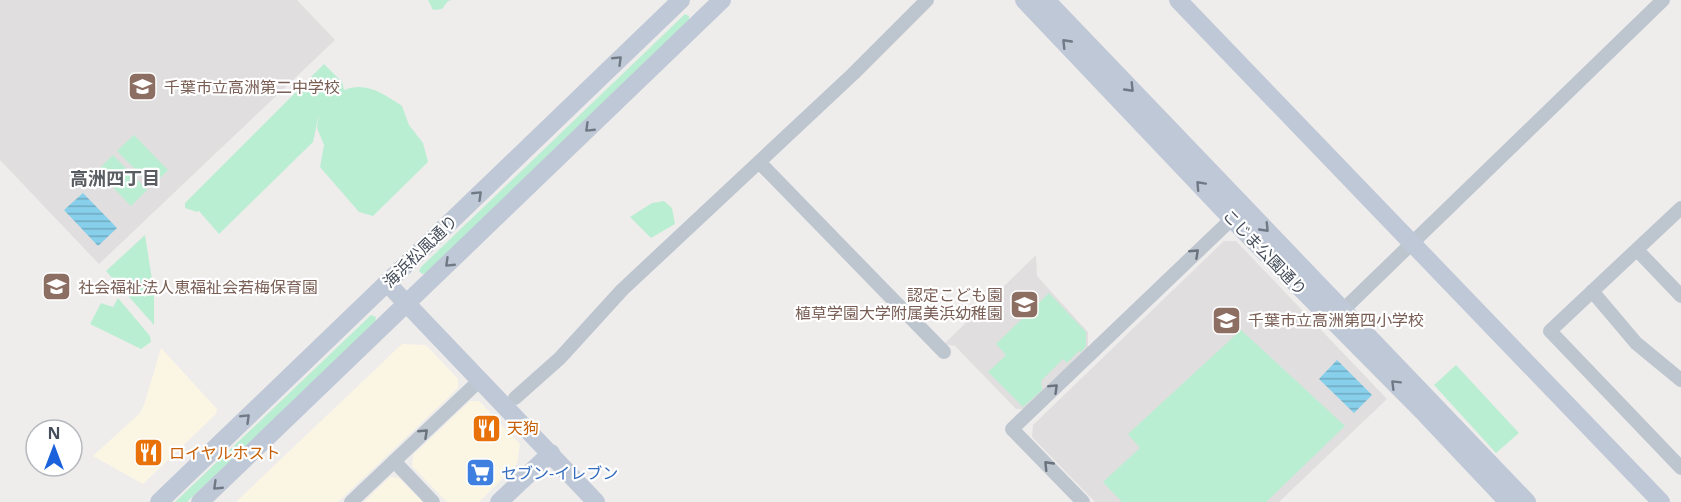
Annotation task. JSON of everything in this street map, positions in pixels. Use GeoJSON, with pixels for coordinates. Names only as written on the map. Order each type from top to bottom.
{"type":"FeatureCollection","features":[{"type":"Feature","properties":{"kind":"street","name":"海浜松風通り"},"geometry":{"type":"LineString","coordinates":[[159,502],[681,0]]}},
{"type":"Feature","properties":{"kind":"street"},"geometry":{"type":"LineString","coordinates":[[515,398],[560,358],[622,290],[853,74],[927,0]]}},
{"type":"Feature","properties":{"kind":"street","name":"こじま公園通り"},"geometry":{"type":"LineString","coordinates":[[1024,0],[1238,213],[1342,310],[1527,502]]}},
{"type":"Feature","properties":{"kind":"street","name":"こじま公園通り"},"geometry":{"type":"LineString","coordinates":[[1046,0],[1238,213],[1508,502]]}},
{"type":"Feature","properties":{"kind":"street"},"geometry":{"type":"LineString","coordinates":[[1178,0],[1661,502]]}},
{"type":"Feature","properties":{"kind":"street"},"geometry":{"type":"LineString","coordinates":[[1342,310],[1663,0]]}},
{"type":"Feature","properties":{"kind":"street","name":"海浜松風通り"},"geometry":{"type":"LineString","coordinates":[[200,502],[407,304],[716,2]]}},
{"type":"Feature","properties":{"kind":"street"},"geometry":{"type":"LineString","coordinates":[[759,162],[944,352]]}},
{"type":"Feature","properties":{"kind":"street"},"geometry":{"type":"LineString","coordinates":[[1680,212],[1550,331],[1681,468]]}},
{"type":"Feature","properties":{"kind":"street"},"geometry":{"type":"LineString","coordinates":[[1083,502],[1012,429],[1238,213]]}},
{"type":"Feature","properties":{"kind":"street"},"geometry":{"type":"LineString","coordinates":[[1637,249],[1681,296]]}},
{"type":"Feature","properties":{"kind":"street"},"geometry":{"type":"LineString","coordinates":[[387,283],[596,502]]}},
{"type":"Feature","properties":{"kind":"street"},"geometry":{"type":"LineString","coordinates":[[1592,291],[1636,343],[1681,381]]}},
{"type":"Feature","properties":{"kind":"street"},"geometry":{"type":"LineString","coordinates":[[351,502],[480,380]]}},
{"type":"Feature","properties":{"kind":"street"},"geometry":{"type":"LineString","coordinates":[[499,502],[551,453]]}},
{"type":"Feature","properties":{"kind":"street"},"geometry":{"type":"LineString","coordinates":[[394,461],[433,502]]}},
{"type":"Feature","properties":{"kind":"shaded area","name":"千葉市立高洲第二中学校"},"geometry":{"type":"Polygon","coordinates":[[[0,0],[297,0],[335,40],[99,264],[0,160],[0,0]]]}},
{"type":"Feature","properties":{"kind":"shaded area","name":"千葉市立高洲第四小学校"},"geometry":{"type":"Polygon","coordinates":[[[1224,241],[1236,241],[1387,399],[1279,502],[1095,502],[1032,437],[1033,425],[1224,241]]]}},
{"type":"Feature","properties":{"kind":"shaded area","name":"認定こども園 植草学園大学附属美浜幼稚園"},"geometry":{"type":"Polygon","coordinates":[[[1036,255],[1037,276],[1088,332],[1088,348],[1024,409],[1016,409],[955,346],[944,344],[1036,255]]]}},
{"type":"Feature","properties":{"kind":"shaded area"},"geometry":{"type":"Polygon","coordinates":[[[402,344],[426,345],[458,379],[458,388],[338,502],[236,502],[402,344]]]}},
{"type":"Feature","properties":{"kind":"shaded area"},"geometry":{"type":"Polygon","coordinates":[[[161,348],[217,409],[216,414],[143,484],[93,456],[140,413],[161,348]]]}},
{"type":"Feature","properties":{"kind":"shaded area"},"geometry":{"type":"Polygon","coordinates":[[[470,401],[479,401],[520,444],[517,464],[479,502],[447,502],[412,466],[413,455],[470,401]]]}},
{"type":"Feature","properties":{"kind":"shaded area"},"geometry":{"type":"Polygon","coordinates":[[[390,477],[399,478],[423,502],[364,502],[390,477]]]}},
{"type":"Feature","properties":{"kind":"green space"},"geometry":{"type":"Polygon","coordinates":[[[428,0],[452,0],[448,1],[442,9],[433,10],[428,0]]]}},
{"type":"Feature","properties":{"kind":"green space"},"geometry":{"type":"Polygon","coordinates":[[[685,14],[689,16],[689,20],[426,273],[422,274],[419,271],[421,267],[685,14]]]}},
{"type":"Feature","properties":{"kind":"green space"},"geometry":{"type":"Polygon","coordinates":[[[324,64],[342,82],[344,90],[367,88],[382,93],[402,106],[409,125],[423,143],[428,162],[373,216],[359,212],[320,167],[324,145],[317,128],[319,114],[313,142],[219,234],[199,211],[185,208],[185,203],[324,64]]]}},
{"type":"Feature","properties":{"kind":"green space"},"geometry":{"type":"Polygon","coordinates":[[[134,135],[168,170],[152,186],[117,151],[134,135]]]}},
{"type":"Feature","properties":{"kind":"green space"},"geometry":{"type":"Polygon","coordinates":[[[113,155],[147,190],[131,206],[97,171],[113,155]]]}},
{"type":"Feature","properties":{"kind":"green space"},"geometry":{"type":"Polygon","coordinates":[[[664,201],[672,208],[675,224],[651,238],[630,217],[652,203],[664,201]]]}},
{"type":"Feature","properties":{"kind":"green space"},"geometry":{"type":"Polygon","coordinates":[[[145,235],[154,292],[154,325],[106,271],[145,235]]]}},
{"type":"Feature","properties":{"kind":"green space"},"geometry":{"type":"Polygon","coordinates":[[[1049,293],[1086,332],[1086,346],[1067,363],[1063,359],[1041,381],[1042,390],[1023,407],[988,372],[1006,355],[996,344],[1049,293]]]}},
{"type":"Feature","properties":{"kind":"green space"},"geometry":{"type":"Polygon","coordinates":[[[118,298],[150,336],[151,342],[141,349],[90,324],[101,303],[113,307],[118,298]]]}},
{"type":"Feature","properties":{"kind":"green space"},"geometry":{"type":"Polygon","coordinates":[[[371,315],[376,317],[375,322],[187,502],[175,502],[371,315]]]}},
{"type":"Feature","properties":{"kind":"green space"},"geometry":{"type":"Polygon","coordinates":[[[1241,330],[1345,426],[1266,502],[1122,502],[1103,482],[1140,448],[1128,434],[1241,330]]]}},
{"type":"Feature","properties":{"kind":"green space"},"geometry":{"type":"Polygon","coordinates":[[[1456,365],[1519,433],[1496,453],[1434,385],[1456,365]]]}},
{"type":"Feature","properties":{"kind":"water"},"geometry":{"type":"Polygon","coordinates":[[[83,193],[117,228],[98,246],[64,210],[83,193]]]}},
{"type":"Feature","properties":{"kind":"water"},"geometry":{"type":"Polygon","coordinates":[[[1337,360],[1372,395],[1354,413],[1319,379],[1337,360]]]}},
{"type":"Feature","properties":{"kind":"place","name":"千葉市立高洲第二中学校"},"geometry":{"type":"Point","coordinates":[143,87]}},
{"type":"Feature","properties":{"kind":"place","name":"社会福祉法人恵福祉会若梅保育園"},"geometry":{"type":"Point","coordinates":[57,287]}},
{"type":"Feature","properties":{"kind":"place","name":"認定こども園 植草学園大学附属美浜幼稚園"},"geometry":{"type":"Point","coordinates":[1024,304]}},
{"type":"Feature","properties":{"kind":"place","name":"千葉市立高洲第四小学校"},"geometry":{"type":"Point","coordinates":[1227,320]}},
{"type":"Feature","properties":{"kind":"place","name":"天狗"},"geometry":{"type":"Point","coordinates":[486,428]}},
{"type":"Feature","properties":{"kind":"place","name":"ロイヤルホスト"},"geometry":{"type":"Point","coordinates":[148,453]}},
{"type":"Feature","properties":{"kind":"place","name":"セブン-イレブン"},"geometry":{"type":"Point","coordinates":[480,473]}},
{"type":"Feature","properties":{"kind":"district","name":"高洲四丁目"},"geometry":{"type":"Point","coordinates":[115,178]}}]}
